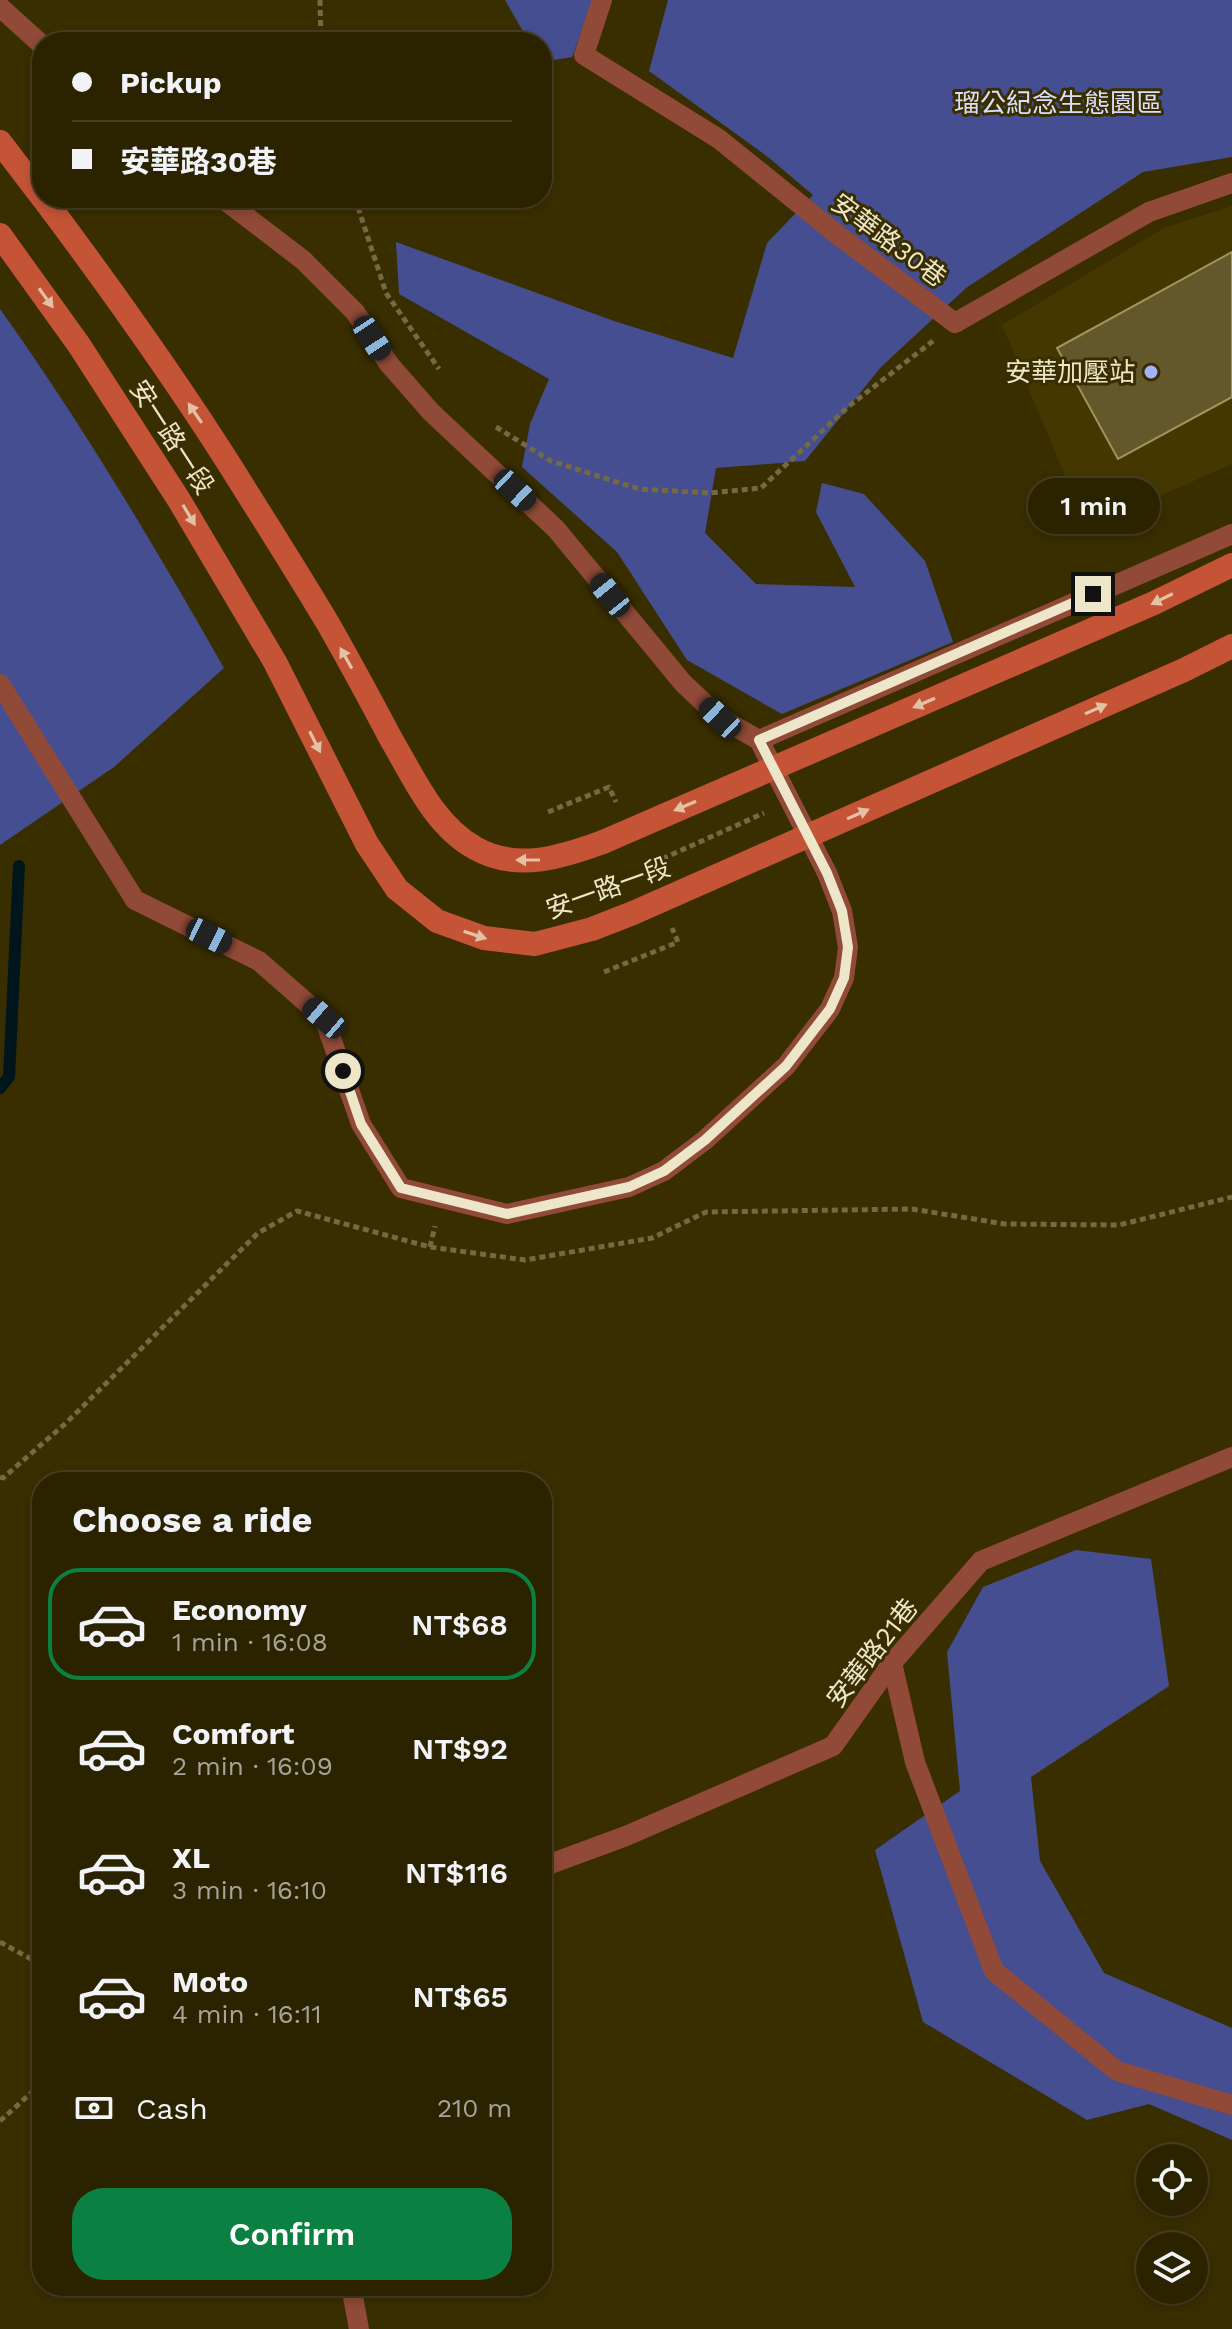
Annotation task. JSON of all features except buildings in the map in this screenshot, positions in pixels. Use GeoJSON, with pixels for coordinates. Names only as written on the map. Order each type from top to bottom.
{"type":"FeatureCollection","features":[{"type":"Feature","properties":{"kind":"street","name":"安一路一段"},"geometry":{"type":"LineString","coordinates":[[0,142],[32,184]]}},
{"type":"Feature","properties":{"kind":"street","name":"安一路一段"},"geometry":{"type":"LineString","coordinates":[[50,208],[127,309],[230,465],[329,627],[424,798],[448,828],[476,849],[506,860],[538,861],[603,842],[1154,603],[1232,565]]}},
{"type":"Feature","properties":{"kind":"street","name":"安一路一段"},"geometry":{"type":"LineString","coordinates":[[0,235],[79,345],[179,500],[275,662],[367,844],[397,889],[437,921],[484,938],[535,944],[592,929],[633,913],[1232,646]]}},
{"type":"Feature","properties":{"kind":"lane","name":"安華路30巷"},"geometry":{"type":"LineString","coordinates":[[602,0],[584,55],[719,139],[838,235],[955,323],[1149,212],[1232,183]]}},
{"type":"Feature","properties":{"kind":"lane"},"geometry":{"type":"LineString","coordinates":[[0,8],[32,36]]}},
{"type":"Feature","properties":{"kind":"lane"},"geometry":{"type":"LineString","coordinates":[[0,684],[135,900],[259,961],[324,1018],[361,1124],[401,1188],[507,1214],[629,1187],[664,1171],[705,1140],[786,1066],[830,1009],[844,978],[848,947],[842,911],[827,873],[759,740],[720,718],[683,683],[556,529],[431,412],[389,364],[355,312],[303,260],[235,208]]}},
{"type":"Feature","properties":{"kind":"lane"},"geometry":{"type":"LineString","coordinates":[[759,740],[1232,534]]}},
{"type":"Feature","properties":{"kind":"lane","name":"安華路21巷"},"geometry":{"type":"LineString","coordinates":[[552,1863],[626,1836],[833,1746],[892,1663],[981,1561],[1232,1457]]}},
{"type":"Feature","properties":{"kind":"lane"},"geometry":{"type":"LineString","coordinates":[[892,1663],[915,1762],[994,1971],[1117,2071],[1232,2105]]}},
{"type":"Feature","properties":{"kind":"lane"},"geometry":{"type":"LineString","coordinates":[[353,2296],[359,2329]]}},
{"type":"Feature","properties":{"kind":"path"},"geometry":{"type":"LineString","coordinates":[[320,0],[321,32]]}},
{"type":"Feature","properties":{"kind":"path"},"geometry":{"type":"LineString","coordinates":[[358,208],[386,293],[443,375]]}},
{"type":"Feature","properties":{"kind":"path"},"geometry":{"type":"LineString","coordinates":[[485,417],[551,461],[639,489],[710,493],[761,488],[849,406],[955,323]]}},
{"type":"Feature","properties":{"kind":"path"},"geometry":{"type":"LineString","coordinates":[[548,812],[609,787],[621,814]]}},
{"type":"Feature","properties":{"kind":"path"},"geometry":{"type":"LineString","coordinates":[[644,867],[790,801]]}},
{"type":"Feature","properties":{"kind":"path"},"geometry":{"type":"LineString","coordinates":[[638,853],[650,879]]}},
{"type":"Feature","properties":{"kind":"path"},"geometry":{"type":"LineString","coordinates":[[604,972],[678,942],[667,917]]}},
{"type":"Feature","properties":{"kind":"path"},"geometry":{"type":"LineString","coordinates":[[0,1477],[3,1478],[66,1423],[258,1233],[297,1211],[430,1247],[525,1260],[652,1238],[706,1212],[912,1209],[1005,1224],[1119,1225],[1232,1197]]}},
{"type":"Feature","properties":{"kind":"path"},"geometry":{"type":"LineString","coordinates":[[0,1942],[32,1960]]}},
{"type":"Feature","properties":{"kind":"path"},"geometry":{"type":"LineString","coordinates":[[0,2121],[32,2092]]}},
{"type":"Feature","properties":{"kind":"shaded area","name":"安華加壓站"},"geometry":{"type":"Polygon","coordinates":[[[1232,206],[1232,464],[1099,523],[1085,523],[1002,325],[1164,228],[1232,206]]]}},
{"type":"Feature","properties":{"kind":"green space"},"geometry":{"type":"Polygon","coordinates":[[[505,0],[593,0],[572,57],[552,60],[552,32],[523,32],[505,0]]]}},
{"type":"Feature","properties":{"kind":"green space","name":"瑠公紀念生態園區"},"geometry":{"type":"Polygon","coordinates":[[[668,0],[1232,0],[1232,157],[1143,172],[966,288],[881,367],[805,461],[716,468],[705,533],[756,584],[855,587],[816,512],[822,483],[864,494],[925,561],[953,642],[782,714],[687,660],[617,552],[522,467],[530,424],[549,379],[399,294],[396,242],[614,321],[733,358],[767,243],[813,195],[768,157],[649,71],[668,0]]]}},
{"type":"Feature","properties":{"kind":"green space"},"geometry":{"type":"Polygon","coordinates":[[[0,309],[60,396],[224,668],[114,767],[0,845],[0,309]]]}},
{"type":"Feature","properties":{"kind":"green space"},"geometry":{"type":"Polygon","coordinates":[[[1076,1550],[1151,1559],[1169,1686],[1031,1777],[1040,1861],[1104,1973],[1232,2028],[1232,2140],[1149,2104],[1087,2120],[923,2022],[875,1850],[960,1791],[947,1652],[983,1587],[1076,1550]]]}},
{"type":"Feature","properties":{"kind":"waterway"},"geometry":{"type":"LineString","coordinates":[[0,1088],[9,1077],[19,866]]}},
{"type":"Feature","properties":{"kind":"place","name":"安華加壓站"},"geometry":{"type":"Point","coordinates":[1151,372]}},
{"type":"Feature","properties":{"kind":"route"},"geometry":{"type":"LineString","coordinates":[[343,1071],[361,1124],[401,1188],[507,1214],[629,1187],[664,1171],[705,1140],[786,1066],[830,1009],[844,978],[848,947],[842,911],[827,873],[759,740],[1093,594]]}}]}
